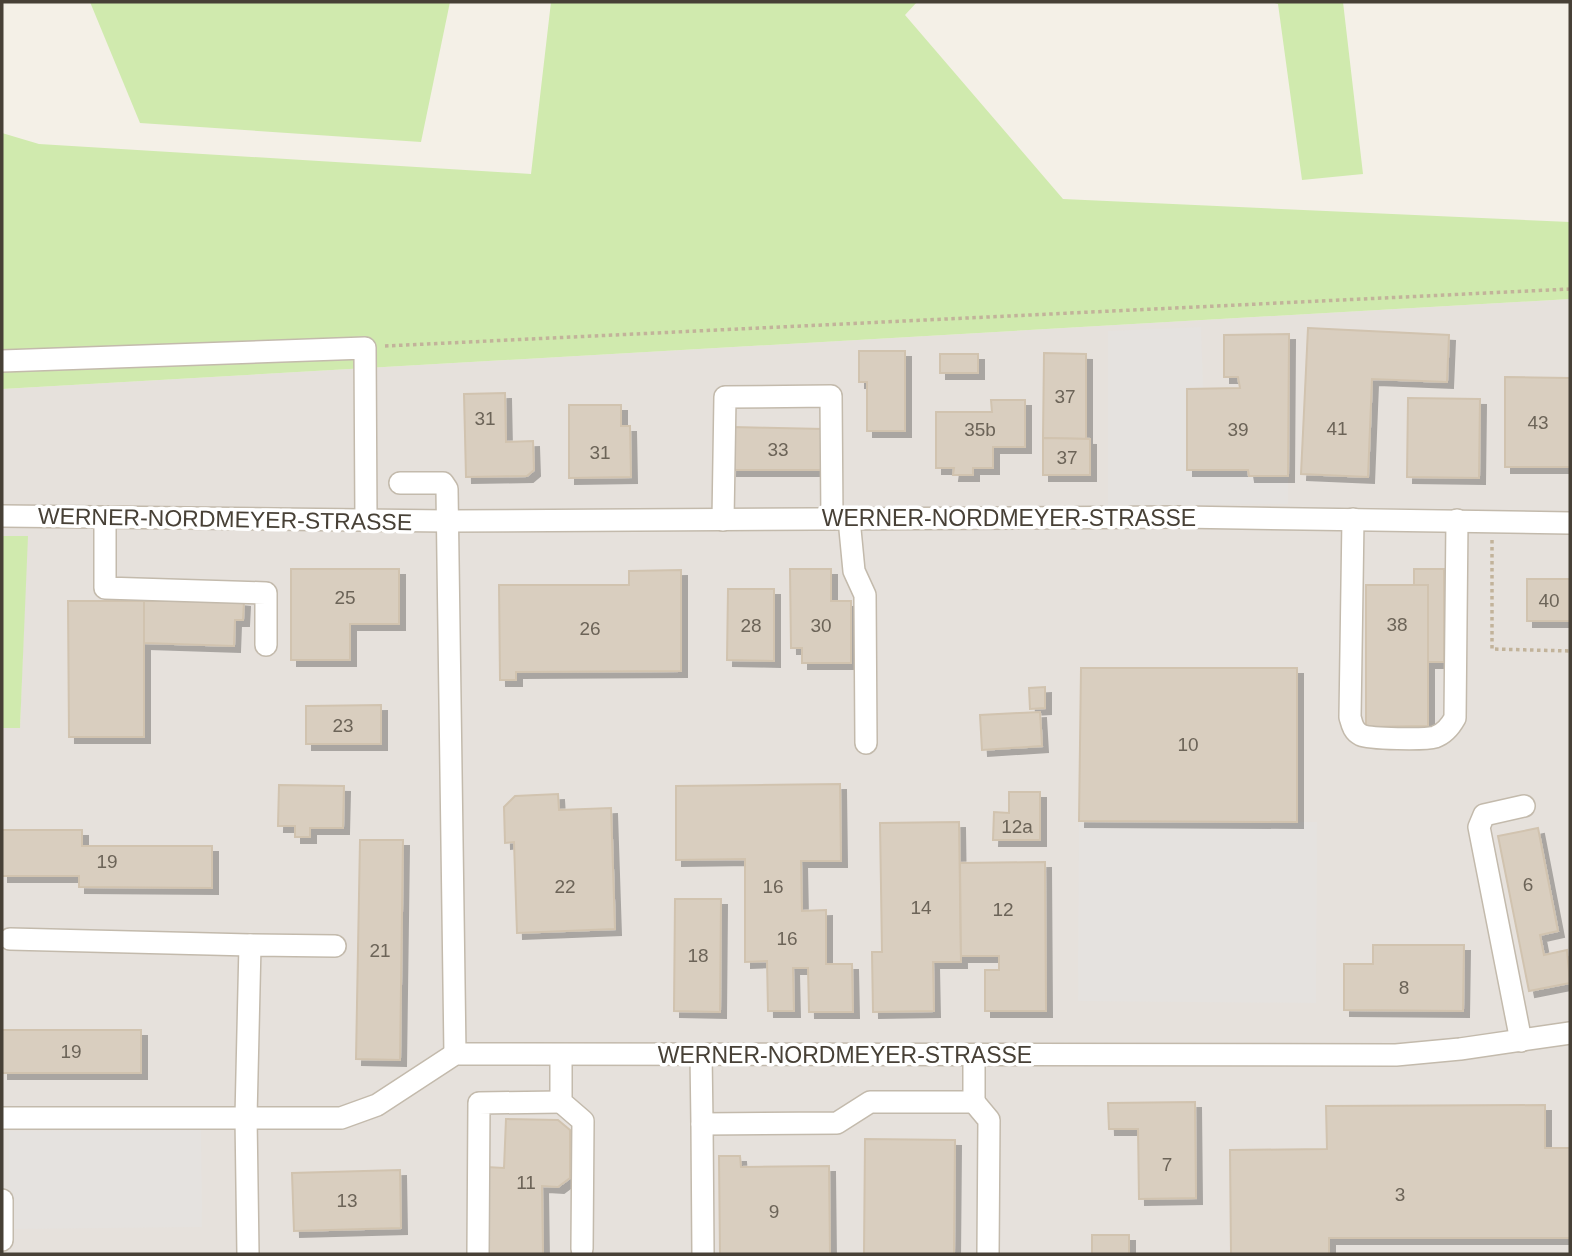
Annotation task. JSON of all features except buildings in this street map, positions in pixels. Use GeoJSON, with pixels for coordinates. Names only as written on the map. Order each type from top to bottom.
{"type":"FeatureCollection","features":[{"type":"Feature","properties":{"kind":"street"},"geometry":{"type":"LineString","coordinates":[[2,361],[365,348],[366,520]]}},
{"type":"Feature","properties":{"kind":"street"},"geometry":{"type":"LineString","coordinates":[[723,520],[725,397],[831,396],[841,519],[854,571],[865,595],[866,743]]}},
{"type":"Feature","properties":{"kind":"street"},"geometry":{"type":"LineString","coordinates":[[2,1118],[341,1118],[377,1105],[454,1054],[447,489],[443,483],[400,483]]}},
{"type":"Feature","properties":{"kind":"street","name":"WERNER-NORDMEYER-STRASSE"},"geometry":{"type":"LineString","coordinates":[[4,516],[447,521],[1193,517],[1570,523]]}},
{"type":"Feature","properties":{"kind":"street"},"geometry":{"type":"LineString","coordinates":[[105,517],[105,588],[266,593],[266,645]]}},
{"type":"Feature","properties":{"kind":"street"},"geometry":{"type":"LineString","coordinates":[[1353,519],[1350,717],[1354,730],[1373,738],[1434,737],[1449,729],[1455,719],[1457,520]]}},
{"type":"Feature","properties":{"kind":"street"},"geometry":{"type":"LineString","coordinates":[[1521,1041],[1479,827],[1484,815],[1524,806]]}},
{"type":"Feature","properties":{"kind":"street"},"geometry":{"type":"LineString","coordinates":[[10,939],[335,946]]}},
{"type":"Feature","properties":{"kind":"street"},"geometry":{"type":"LineString","coordinates":[[248,1254],[246,1116],[250,945]]}},
{"type":"Feature","properties":{"kind":"street","name":"WERNER-NORDMEYER-STRASSE"},"geometry":{"type":"LineString","coordinates":[[454,1054],[1396,1055],[1570,1034]]}},
{"type":"Feature","properties":{"kind":"street"},"geometry":{"type":"LineString","coordinates":[[701,1054],[703,1254]]}},
{"type":"Feature","properties":{"kind":"street"},"geometry":{"type":"LineString","coordinates":[[561,1055],[561,1102]]}},
{"type":"Feature","properties":{"kind":"street"},"geometry":{"type":"LineString","coordinates":[[974,1055],[974,1101],[989,1120],[988,1254]]}},
{"type":"Feature","properties":{"kind":"street"},"geometry":{"type":"LineString","coordinates":[[702,1124],[837,1123],[870,1102],[974,1101]]}},
{"type":"Feature","properties":{"kind":"street"},"geometry":{"type":"LineString","coordinates":[[478,1254],[479,1103],[561,1102],[583,1121],[582,1249]]}},
{"type":"Feature","properties":{"kind":"street"},"geometry":{"type":"LineString","coordinates":[[2,1200],[2,1240]]}},
{"type":"Feature","properties":{"kind":"path"},"geometry":{"type":"LineString","coordinates":[[365,348],[1570,289]]}},
{"type":"Feature","properties":{"kind":"path"},"geometry":{"type":"LineString","coordinates":[[1492,521],[1492,649],[1570,651]]}},
{"type":"Feature","properties":{"kind":"shaded area"},"geometry":{"type":"Polygon","coordinates":[[[1570,299],[1570,1254],[2,1254],[2,728],[20,727],[27,536],[2,536],[2,389],[1570,299]]]}},
{"type":"Feature","properties":{"kind":"shaded area"},"geometry":{"type":"Polygon","coordinates":[[[1201,327],[1203,388],[1187,389],[1187,470],[1248,470],[1249,476],[1288,476],[1288,504],[1108,506],[1108,331],[1201,327]]]}},
{"type":"Feature","properties":{"kind":"shaded area"},"geometry":{"type":"Polygon","coordinates":[[[1079,821],[1317,822],[1316,1003],[1078,1001],[1079,821]]]}},
{"type":"Feature","properties":{"kind":"shaded area"},"geometry":{"type":"Polygon","coordinates":[[[201,1130],[202,1227],[10,1229],[9,1131],[201,1130]]]}},
{"type":"Feature","properties":{"kind":"green space"},"geometry":{"type":"Polygon","coordinates":[[[90,2],[450,2],[421,142],[140,123],[90,2]]]}},
{"type":"Feature","properties":{"kind":"green space"},"geometry":{"type":"Polygon","coordinates":[[[551,2],[917,2],[905,15],[1063,199],[1570,222],[1570,299],[2,389],[2,133],[39,144],[531,174],[551,2]]]}},
{"type":"Feature","properties":{"kind":"green space"},"geometry":{"type":"Polygon","coordinates":[[[1271,2],[1343,2],[1363,174],[1302,180],[1278,4],[1271,2]]]}},
{"type":"Feature","properties":{"kind":"green space"},"geometry":{"type":"Polygon","coordinates":[[[2,536],[28,536],[20,728],[2,728],[2,536]]]}}]}
